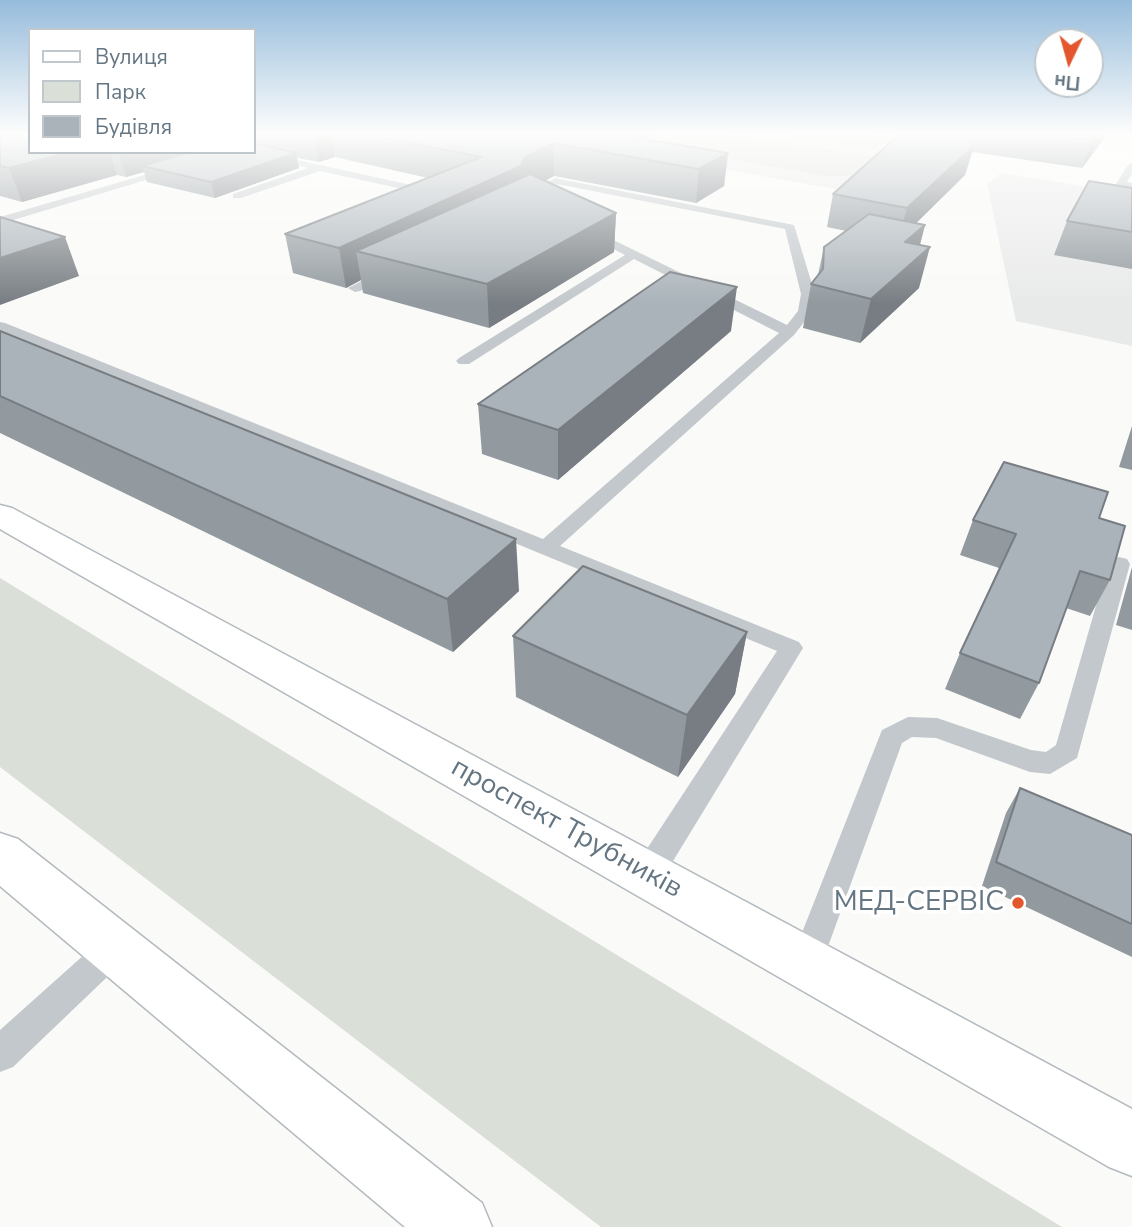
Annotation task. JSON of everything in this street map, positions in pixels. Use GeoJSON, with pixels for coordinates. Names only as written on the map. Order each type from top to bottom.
{"type":"FeatureCollection","features":[{"type":"Feature","properties":{"kind":"main road","name":"проспект Трубників"},"geometry":{"type":"LineString","coordinates":[[0,515],[1132,1143]]}},
{"type":"Feature","properties":{"kind":"main road"},"geometry":{"type":"LineString","coordinates":[[0,855],[458,1227]]}},
{"type":"Feature","properties":{"kind":"lane"},"geometry":{"type":"LineString","coordinates":[[0,220],[102,190]]}},
{"type":"Feature","properties":{"kind":"lane"},"geometry":{"type":"LineString","coordinates":[[237,196],[254,190]]}},
{"type":"Feature","properties":{"kind":"lane"},"geometry":{"type":"LineString","coordinates":[[530,207],[530,196],[540,190]]}},
{"type":"Feature","properties":{"kind":"lane"},"geometry":{"type":"LineString","coordinates":[[545,548],[789,332],[805,312],[808,294],[790,227],[602,190]]}},
{"type":"Feature","properties":{"kind":"lane"},"geometry":{"type":"LineString","coordinates":[[576,226],[789,332]]}},
{"type":"Feature","properties":{"kind":"lane"},"geometry":{"type":"LineString","coordinates":[[464,360],[634,254]]}},
{"type":"Feature","properties":{"kind":"lane"},"geometry":{"type":"LineString","coordinates":[[355,288],[405,264]]}},
{"type":"Feature","properties":{"kind":"lane"},"geometry":{"type":"LineString","coordinates":[[0,326],[791,648],[648,874]]}},
{"type":"Feature","properties":{"kind":"lane"},"geometry":{"type":"LineString","coordinates":[[806,963],[891,737],[908,726],[937,728],[1030,761],[1051,763],[1068,751],[1119,564]]}},
{"type":"Feature","properties":{"kind":"lane"},"geometry":{"type":"LineString","coordinates":[[0,1054],[115,948]]}},
{"type":"Feature","properties":{"kind":"shaded area"},"geometry":{"type":"Polygon","coordinates":[[[842,190],[878,190],[875,196],[842,190]]]}},
{"type":"Feature","properties":{"kind":"shaded area"},"geometry":{"type":"Polygon","coordinates":[[[988,190],[1109,190],[1132,194],[1132,346],[1016,321],[988,190]]]}},
{"type":"Feature","properties":{"kind":"green space"},"geometry":{"type":"Polygon","coordinates":[[[0,578],[1062,1227],[601,1227],[0,767],[0,578]]]}},
{"type":"Feature","properties":{"kind":"building"},"geometry":{"type":"Polygon","coordinates":[[[396,190],[467,190],[339,248],[285,234],[396,190]]]}},
{"type":"Feature","properties":{"kind":"building"},"geometry":{"type":"Polygon","coordinates":[[[493,190],[566,190],[616,213],[487,284],[356,251],[493,190]]]}},
{"type":"Feature","properties":{"kind":"building"},"geometry":{"type":"Polygon","coordinates":[[[837,190],[926,190],[907,208],[833,194],[837,190]]]}},
{"type":"Feature","properties":{"kind":"building"},"geometry":{"type":"Polygon","coordinates":[[[1084,190],[1132,190],[1132,232],[1067,221],[1084,190]]]}},
{"type":"Feature","properties":{"kind":"building"},"geometry":{"type":"Polygon","coordinates":[[[869,214],[925,225],[905,242],[930,247],[871,299],[811,284],[823,269],[824,247],[869,214]]]}},
{"type":"Feature","properties":{"kind":"building"},"geometry":{"type":"Polygon","coordinates":[[[0,217],[65,237],[0,258],[0,217]]]}},
{"type":"Feature","properties":{"kind":"building"},"geometry":{"type":"Polygon","coordinates":[[[670,272],[737,287],[558,430],[478,404],[670,272]]]}},
{"type":"Feature","properties":{"kind":"building"},"geometry":{"type":"Polygon","coordinates":[[[0,331],[516,539],[447,599],[0,396],[0,331]]]}},
{"type":"Feature","properties":{"kind":"building"},"geometry":{"type":"Polygon","coordinates":[[[1004,462],[1108,492],[1099,518],[1125,526],[1110,580],[1080,571],[1039,683],[960,653],[1016,534],[973,520],[1004,462]]]}},
{"type":"Feature","properties":{"kind":"building"},"geometry":{"type":"Polygon","coordinates":[[[583,566],[747,632],[687,715],[513,636],[583,566]]]}},
{"type":"Feature","properties":{"kind":"building"},"geometry":{"type":"Polygon","coordinates":[[[1020,788],[1132,835],[1132,924],[996,862],[1020,788]]]}},
{"type":"Feature","properties":{"kind":"place","name":"МЕД-СЕРВІС"},"geometry":{"type":"Point","coordinates":[1018,903]}}]}
